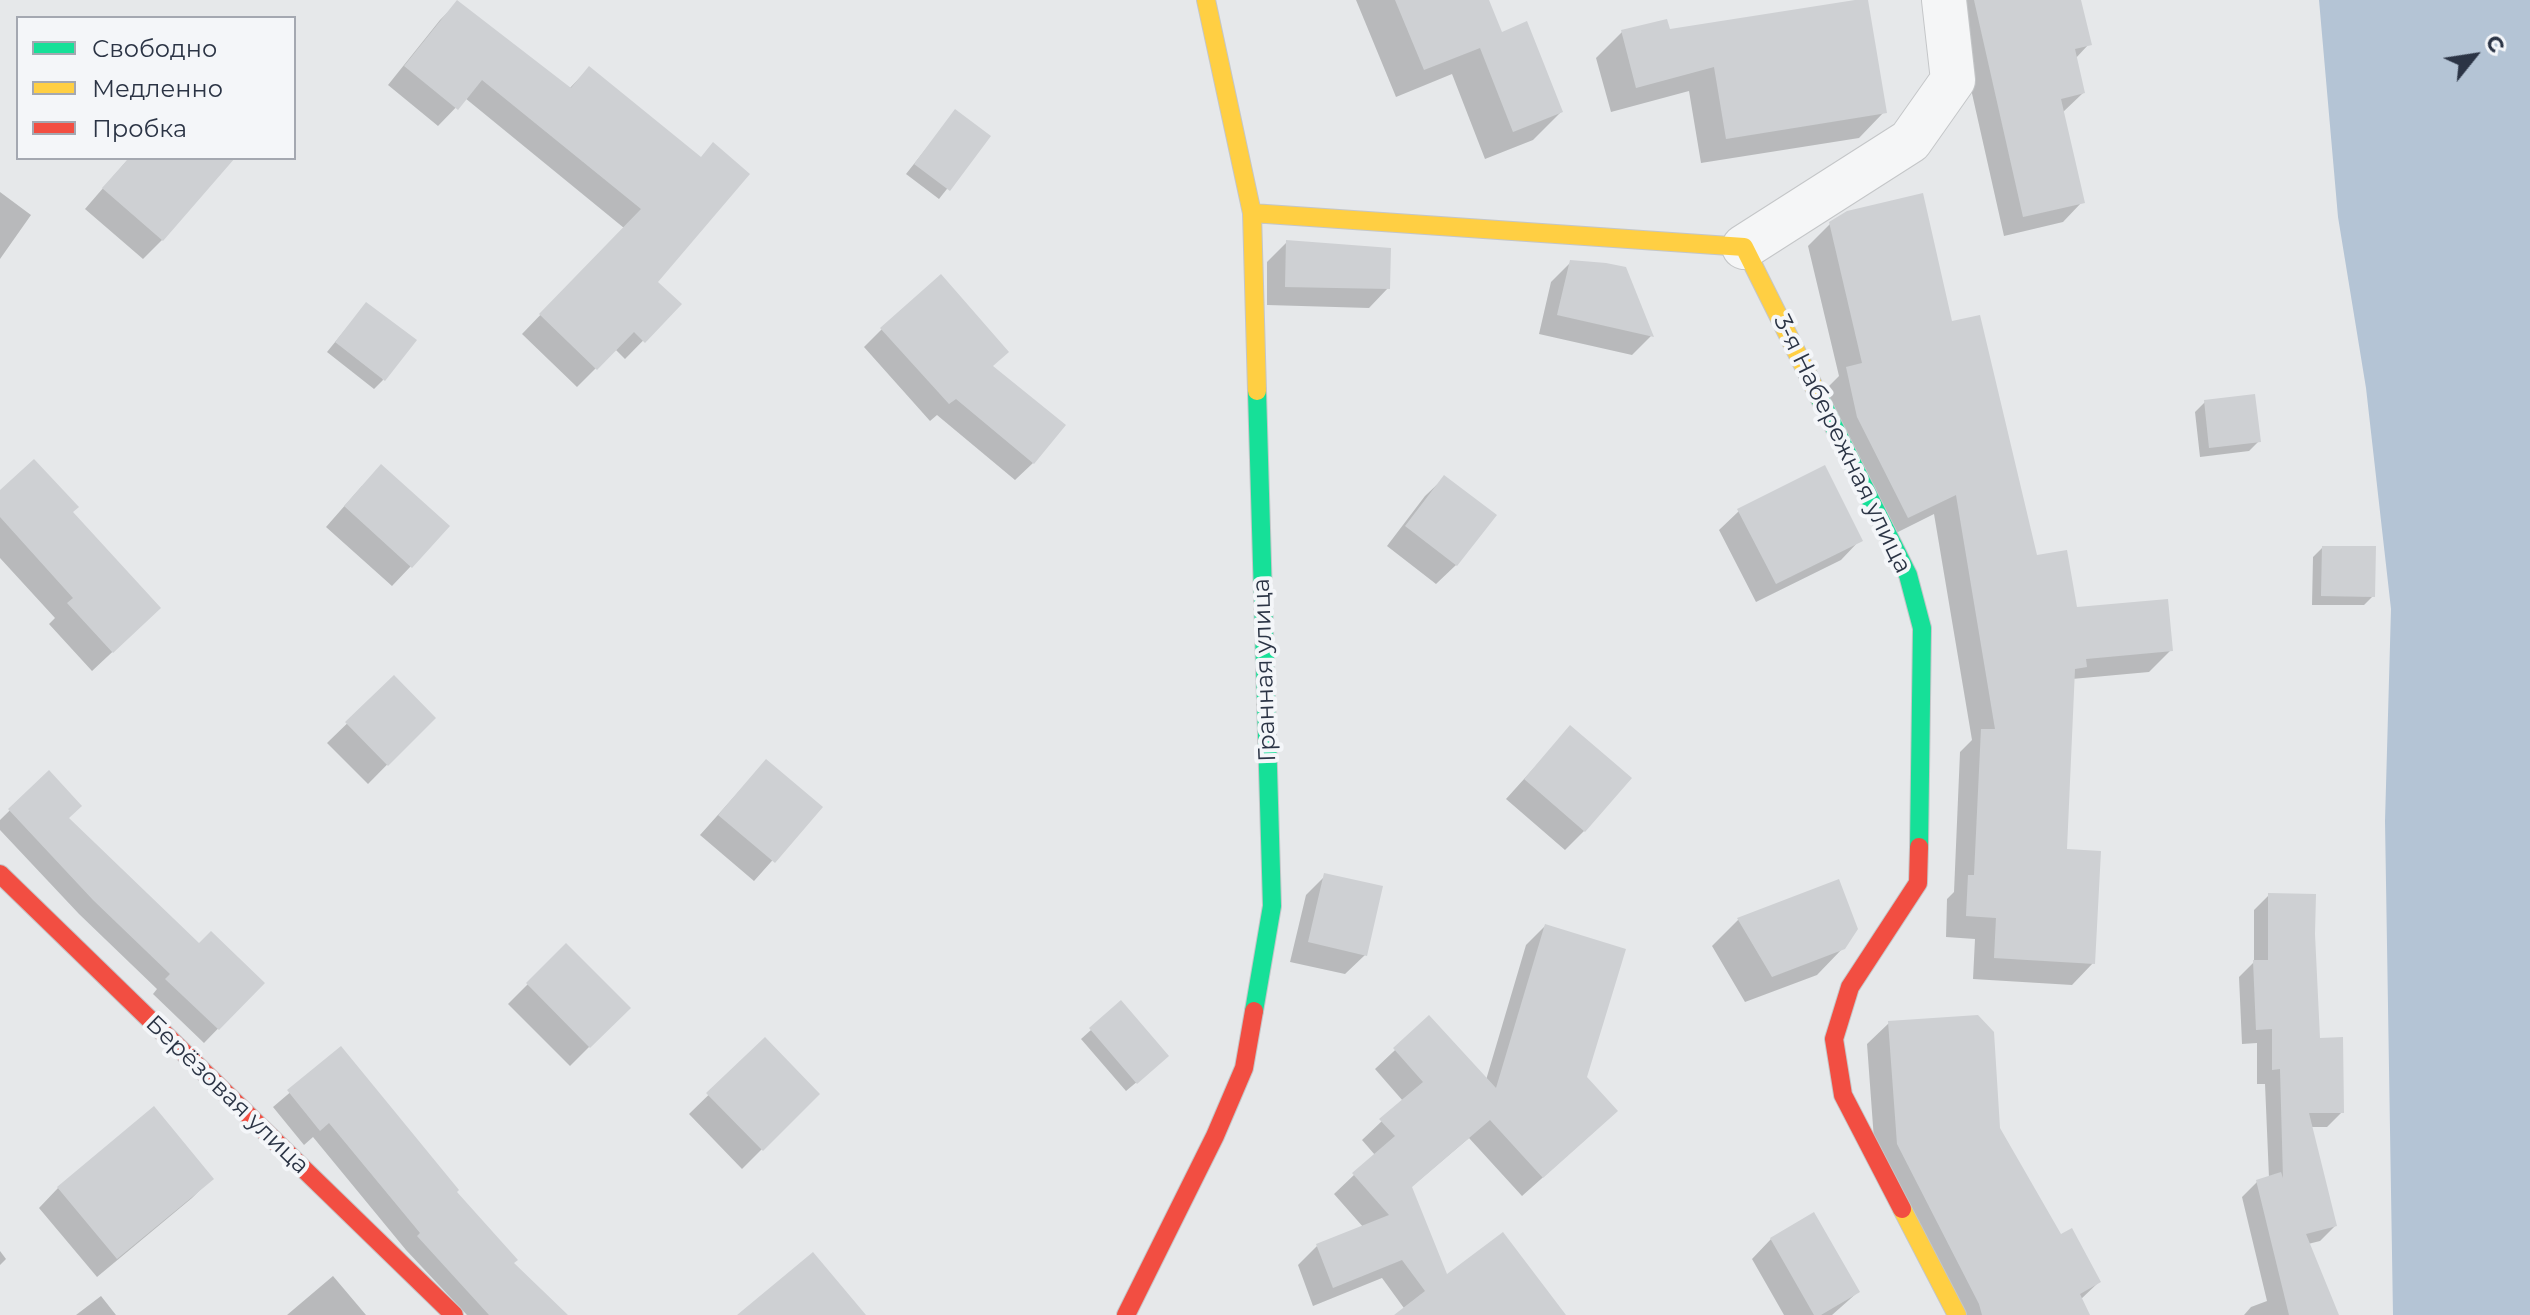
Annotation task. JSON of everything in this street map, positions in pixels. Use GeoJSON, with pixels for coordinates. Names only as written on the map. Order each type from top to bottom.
{"type":"FeatureCollection","features":[{"type":"Feature","properties":{"kind":"street","name":"Гранная улица"},"geometry":{"type":"LineString","coordinates":[[1126,1315],[1215,1136],[1244,1068],[1272,906],[1252,213],[1206,0]]}},
{"type":"Feature","properties":{"kind":"street"},"geometry":{"type":"LineString","coordinates":[[1252,213],[1744,247],[1910,141],[1953,80],[1944,0]]}},
{"type":"Feature","properties":{"kind":"street","name":"3-я Набережная улица"},"geometry":{"type":"LineString","coordinates":[[1744,247],[1908,575],[1922,628],[1924,670],[1918,883],[1850,987],[1834,1039],[1843,1095],[1957,1315]]}},
{"type":"Feature","properties":{"kind":"street","name":"Берёзовая улица"},"geometry":{"type":"LineString","coordinates":[[0,874],[454,1315]]}},
{"type":"Feature","properties":{"kind":"water"},"geometry":{"type":"Polygon","coordinates":[[[2319,0],[2530,0],[2530,1315],[2393,1315],[2385,821],[2391,609],[2366,388],[2338,217],[2319,0]]]}},
{"type":"Feature","properties":{"kind":"building"},"geometry":{"type":"Polygon","coordinates":[[[457,0],[571,88],[589,66],[701,157],[713,142],[750,174],[658,282],[682,304],[645,343],[634,332],[597,370],[539,314],[641,209],[482,80],[458,110],[404,66],[457,0]]]}},
{"type":"Feature","properties":{"kind":"building"},"geometry":{"type":"Polygon","coordinates":[[[1395,0],[1489,0],[1502,32],[1527,21],[1563,112],[1513,132],[1480,48],[1424,70],[1395,0]]]}},
{"type":"Feature","properties":{"kind":"building"},"geometry":{"type":"Polygon","coordinates":[[[1868,0],[1887,113],[1726,139],[1714,67],[1636,88],[1621,30],[1667,19],[1670,29],[1868,0]]]}},
{"type":"Feature","properties":{"kind":"building"},"geometry":{"type":"Polygon","coordinates":[[[1974,0],[2081,0],[2092,45],[2075,49],[2085,93],[2061,99],[2085,203],[2023,217],[1974,0]]]}},
{"type":"Feature","properties":{"kind":"building"},"geometry":{"type":"Polygon","coordinates":[[[955,109],[991,136],[950,191],[914,164],[955,109]]]}},
{"type":"Feature","properties":{"kind":"building"},"geometry":{"type":"Polygon","coordinates":[[[127,160],[233,160],[163,241],[102,188],[127,160]]]}},
{"type":"Feature","properties":{"kind":"building"},"geometry":{"type":"Polygon","coordinates":[[[1923,193],[1952,321],[1980,315],[2037,555],[2067,550],[2077,607],[2168,599],[2173,651],[2086,659],[2087,667],[2075,669],[2067,849],[2101,851],[2095,964],[1994,958],[1996,918],[1966,916],[1968,875],[1974,875],[1981,729],[1995,729],[1956,495],[1908,518],[1857,417],[1846,367],[1862,363],[1829,222],[1847,211],[1923,193]]]}},
{"type":"Feature","properties":{"kind":"building"},"geometry":{"type":"Polygon","coordinates":[[[1286,240],[1391,248],[1390,289],[1285,287],[1286,240]]]}},
{"type":"Feature","properties":{"kind":"building"},"geometry":{"type":"Polygon","coordinates":[[[1570,260],[1626,267],[1654,337],[1557,315],[1570,260]]]}},
{"type":"Feature","properties":{"kind":"building"},"geometry":{"type":"Polygon","coordinates":[[[941,274],[1009,352],[993,366],[1066,425],[1034,464],[956,399],[949,404],[880,328],[941,274]]]}},
{"type":"Feature","properties":{"kind":"building"},"geometry":{"type":"Polygon","coordinates":[[[366,302],[417,340],[385,381],[335,342],[366,302]]]}},
{"type":"Feature","properties":{"kind":"building"},"geometry":{"type":"Polygon","coordinates":[[[2255,394],[2261,442],[2209,448],[2204,400],[2255,394]]]}},
{"type":"Feature","properties":{"kind":"building"},"geometry":{"type":"Polygon","coordinates":[[[34,459],[79,507],[73,512],[161,608],[113,653],[67,603],[73,598],[0,517],[0,490],[34,459]]]}},
{"type":"Feature","properties":{"kind":"building"},"geometry":{"type":"Polygon","coordinates":[[[381,464],[450,526],[412,568],[344,506],[381,464]]]}},
{"type":"Feature","properties":{"kind":"building"},"geometry":{"type":"Polygon","coordinates":[[[1825,465],[1863,541],[1776,584],[1737,509],[1825,465]]]}},
{"type":"Feature","properties":{"kind":"building"},"geometry":{"type":"Polygon","coordinates":[[[1444,475],[1497,515],[1457,566],[1405,526],[1444,475]]]}},
{"type":"Feature","properties":{"kind":"building"},"geometry":{"type":"Polygon","coordinates":[[[2322,546],[2376,546],[2375,597],[2321,596],[2322,546]]]}},
{"type":"Feature","properties":{"kind":"building"},"geometry":{"type":"Polygon","coordinates":[[[394,675],[436,718],[388,766],[345,722],[394,675]]]}},
{"type":"Feature","properties":{"kind":"building"},"geometry":{"type":"Polygon","coordinates":[[[1570,725],[1632,778],[1585,832],[1524,779],[1570,725]]]}},
{"type":"Feature","properties":{"kind":"building"},"geometry":{"type":"Polygon","coordinates":[[[766,759],[823,807],[775,863],[718,815],[766,759]]]}},
{"type":"Feature","properties":{"kind":"building"},"geometry":{"type":"Polygon","coordinates":[[[49,770],[82,806],[69,818],[199,943],[211,931],[265,983],[219,1030],[165,979],[170,974],[93,900],[8,809],[49,770]]]}},
{"type":"Feature","properties":{"kind":"building"},"geometry":{"type":"Polygon","coordinates":[[[1324,873],[1383,886],[1367,956],[1308,942],[1324,873]]]}},
{"type":"Feature","properties":{"kind":"building"},"geometry":{"type":"Polygon","coordinates":[[[1839,879],[1858,929],[1845,949],[1772,977],[1737,918],[1839,879]]]}},
{"type":"Feature","properties":{"kind":"building"},"geometry":{"type":"Polygon","coordinates":[[[2268,893],[2316,894],[2320,1038],[2343,1037],[2344,1113],[2309,1113],[2337,1226],[2306,1234],[2339,1315],[2289,1315],[2256,1180],[2281,1172],[2283,1178],[2280,1069],[2272,1070],[2272,1029],[2256,1030],[2253,960],[2268,960],[2268,893]]]}},
{"type":"Feature","properties":{"kind":"building"},"geometry":{"type":"Polygon","coordinates":[[[1545,924],[1626,949],[1587,1077],[1618,1111],[1543,1178],[1490,1120],[1412,1187],[1447,1274],[1503,1232],[1566,1315],[1394,1315],[1425,1291],[1402,1260],[1333,1288],[1316,1244],[1389,1215],[1352,1173],[1395,1136],[1379,1119],[1423,1082],[1393,1048],[1429,1015],[1496,1088],[1545,924]]]}},
{"type":"Feature","properties":{"kind":"building"},"geometry":{"type":"Polygon","coordinates":[[[566,943],[631,1008],[590,1048],[526,983],[566,943]]]}},
{"type":"Feature","properties":{"kind":"building"},"geometry":{"type":"Polygon","coordinates":[[[1121,1000],[1169,1056],[1137,1084],[1089,1028],[1121,1000]]]}},
{"type":"Feature","properties":{"kind":"building"},"geometry":{"type":"Polygon","coordinates":[[[1978,1015],[1994,1032],[2000,1128],[2061,1234],[2072,1228],[2101,1282],[2080,1294],[2090,1315],[1982,1315],[1897,1144],[1888,1021],[1978,1015]]]}},
{"type":"Feature","properties":{"kind":"building"},"geometry":{"type":"Polygon","coordinates":[[[765,1037],[820,1094],[763,1151],[706,1093],[765,1037]]]}},
{"type":"Feature","properties":{"kind":"building"},"geometry":{"type":"Polygon","coordinates":[[[341,1046],[459,1190],[457,1192],[518,1260],[514,1263],[568,1315],[489,1315],[417,1236],[420,1233],[329,1123],[320,1131],[287,1090],[341,1046]]]}},
{"type":"Feature","properties":{"kind":"building"},"geometry":{"type":"Polygon","coordinates":[[[154,1106],[214,1179],[117,1259],[57,1187],[154,1106]]]}},
{"type":"Feature","properties":{"kind":"building"},"geometry":{"type":"Polygon","coordinates":[[[1814,1212],[1860,1292],[1821,1315],[1814,1315],[1770,1238],[1814,1212]]]}},
{"type":"Feature","properties":{"kind":"building"},"geometry":{"type":"Polygon","coordinates":[[[813,1252],[866,1315],[737,1315],[813,1252]]]}},
{"type":"Feature","properties":{"kind":"traffic: fast"},"geometry":{"type":"LineString","coordinates":[[1254,1011],[1272,906],[1257,391]]}},
{"type":"Feature","properties":{"kind":"traffic: fast"},"geometry":{"type":"LineString","coordinates":[[1819,397],[1908,575],[1922,628],[1919,847]]}},
{"type":"Feature","properties":{"kind":"traffic: slow"},"geometry":{"type":"LineString","coordinates":[[1206,0],[1252,213],[1257,391]]}},
{"type":"Feature","properties":{"kind":"traffic: slow"},"geometry":{"type":"LineString","coordinates":[[1252,213],[1744,247],[1819,397]]}},
{"type":"Feature","properties":{"kind":"traffic: slow"},"geometry":{"type":"LineString","coordinates":[[1902,1209],[1957,1315]]}},
{"type":"Feature","properties":{"kind":"traffic: jam"},"geometry":{"type":"LineString","coordinates":[[1902,1209],[1843,1095],[1834,1039],[1850,987],[1918,883],[1919,847]]}},
{"type":"Feature","properties":{"kind":"traffic: jam"},"geometry":{"type":"LineString","coordinates":[[0,874],[454,1315]]}},
{"type":"Feature","properties":{"kind":"traffic: jam"},"geometry":{"type":"LineString","coordinates":[[1126,1315],[1215,1136],[1244,1068],[1254,1011]]}}]}
